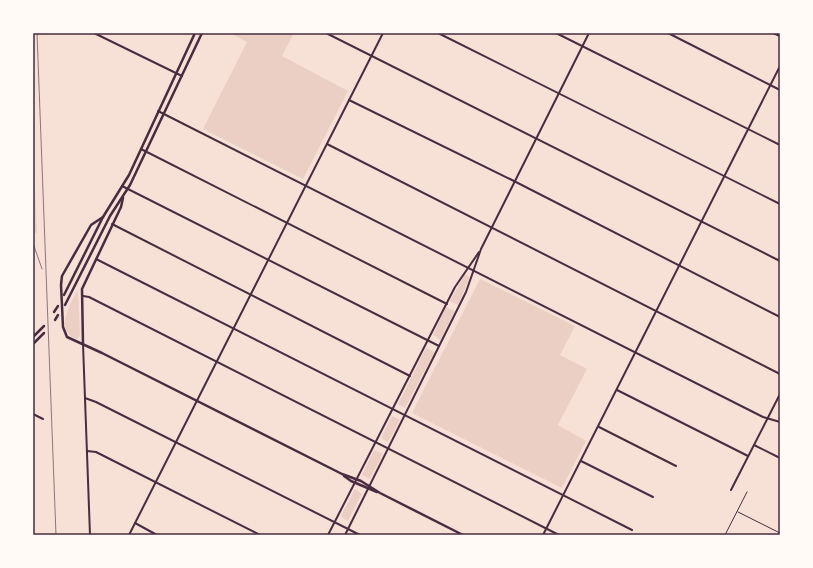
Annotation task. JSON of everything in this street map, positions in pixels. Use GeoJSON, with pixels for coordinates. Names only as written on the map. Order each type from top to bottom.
{"type":"FeatureCollection","features":[{"type":"Feature","properties":{"kind":"street"},"geometry":{"type":"LineString","coordinates":[[94,33],[182,76]]}},
{"type":"Feature","properties":{"kind":"street"},"geometry":{"type":"LineString","coordinates":[[64,295],[103,217],[122,186],[141,149],[195,33]]}},
{"type":"Feature","properties":{"kind":"street"},"geometry":{"type":"LineString","coordinates":[[65,305],[110,216],[128,189],[202,33]]}},
{"type":"Feature","properties":{"kind":"street"},"geometry":{"type":"LineString","coordinates":[[326,33],[780,261]]}},
{"type":"Feature","properties":{"kind":"street"},"geometry":{"type":"LineString","coordinates":[[129,535],[383,33]]}},
{"type":"Feature","properties":{"kind":"street"},"geometry":{"type":"LineString","coordinates":[[438,33],[780,204]]}},
{"type":"Feature","properties":{"kind":"street"},"geometry":{"type":"LineString","coordinates":[[556,33],[780,145]]}},
{"type":"Feature","properties":{"kind":"street"},"geometry":{"type":"LineString","coordinates":[[345,535],[466,292],[481,249],[589,33]]}},
{"type":"Feature","properties":{"kind":"street"},"geometry":{"type":"LineString","coordinates":[[668,33],[780,90]]}},
{"type":"Feature","properties":{"kind":"street"},"geometry":{"type":"LineString","coordinates":[[773,33],[780,36]]}},
{"type":"Feature","properties":{"kind":"street"},"geometry":{"type":"LineString","coordinates":[[543,535],[780,66]]}},
{"type":"Feature","properties":{"kind":"street"},"geometry":{"type":"LineString","coordinates":[[349,100],[515,182],[780,317]]}},
{"type":"Feature","properties":{"kind":"street"},"geometry":{"type":"LineString","coordinates":[[158,111],[636,353],[768,418],[780,422]]}},
{"type":"Feature","properties":{"kind":"street"},"geometry":{"type":"LineString","coordinates":[[327,144],[780,374]]}},
{"type":"Feature","properties":{"kind":"street"},"geometry":{"type":"LineString","coordinates":[[141,149],[447,304]]}},
{"type":"Feature","properties":{"kind":"street"},"geometry":{"type":"LineString","coordinates":[[122,186],[439,346]]}},
{"type":"Feature","properties":{"kind":"street"},"geometry":{"type":"LineString","coordinates":[[90,535],[81,296],[82,289],[121,207],[123,198]]}},
{"type":"Feature","properties":{"kind":"street"},"geometry":{"type":"LineString","coordinates":[[103,217],[92,225],[64,272],[61,282],[63,329],[71,340],[83,344],[342,474],[355,483],[380,493],[463,535]]}},
{"type":"Feature","properties":{"kind":"street"},"geometry":{"type":"LineString","coordinates":[[112,224],[410,376]]}},
{"type":"Feature","properties":{"kind":"street"},"geometry":{"type":"LineString","coordinates":[[328,535],[447,304],[467,267],[481,249]]}},
{"type":"Feature","properties":{"kind":"street"},"geometry":{"type":"LineString","coordinates":[[96,258],[233,329],[632,530]]}},
{"type":"Feature","properties":{"kind":"street"},"geometry":{"type":"LineString","coordinates":[[81,296],[89,298],[559,535]]}},
{"type":"Feature","properties":{"kind":"street"},"geometry":{"type":"LineString","coordinates":[[54,312],[58,306]]}},
{"type":"Feature","properties":{"kind":"street"},"geometry":{"type":"LineString","coordinates":[[55,320],[58,315]]}},
{"type":"Feature","properties":{"kind":"street"},"geometry":{"type":"LineString","coordinates":[[33,337],[44,326]]}},
{"type":"Feature","properties":{"kind":"street"},"geometry":{"type":"LineString","coordinates":[[33,344],[44,333]]}},
{"type":"Feature","properties":{"kind":"street"},"geometry":{"type":"LineString","coordinates":[[617,390],[748,456]]}},
{"type":"Feature","properties":{"kind":"street"},"geometry":{"type":"LineString","coordinates":[[731,490],[780,394]]}},
{"type":"Feature","properties":{"kind":"street"},"geometry":{"type":"LineString","coordinates":[[85,398],[96,402],[360,535]]}},
{"type":"Feature","properties":{"kind":"street"},"geometry":{"type":"LineString","coordinates":[[33,414],[43,419]]}},
{"type":"Feature","properties":{"kind":"street"},"geometry":{"type":"LineString","coordinates":[[598,427],[676,466]]}},
{"type":"Feature","properties":{"kind":"street"},"geometry":{"type":"LineString","coordinates":[[754,445],[780,458]]}},
{"type":"Feature","properties":{"kind":"street"},"geometry":{"type":"LineString","coordinates":[[87,451],[96,452],[260,535]]}},
{"type":"Feature","properties":{"kind":"street"},"geometry":{"type":"LineString","coordinates":[[581,461],[653,497]]}},
{"type":"Feature","properties":{"kind":"street"},"geometry":{"type":"LineString","coordinates":[[342,474],[357,479],[380,493]]}},
{"type":"Feature","properties":{"kind":"street"},"geometry":{"type":"LineString","coordinates":[[135,524],[157,535]]}},
{"type":"Feature","properties":{"kind":"lane"},"geometry":{"type":"LineString","coordinates":[[725,535],[747,492]]}},
{"type":"Feature","properties":{"kind":"lane"},"geometry":{"type":"LineString","coordinates":[[738,512],[780,533]]}},
{"type":"Feature","properties":{"kind":"shaded area"},"geometry":{"type":"Polygon","coordinates":[[[235,33],[294,33],[282,56],[348,91],[303,179],[203,129],[247,42],[234,35],[235,33]]]}},
{"type":"Feature","properties":{"kind":"shaded area"},"geometry":{"type":"Polygon","coordinates":[[[33,141],[37,234],[33,230],[33,141]]]}},
{"type":"Feature","properties":{"kind":"shaded area"},"geometry":{"type":"Polygon","coordinates":[[[465,274],[470,277],[458,305],[450,301],[465,274]]]}},
{"type":"Feature","properties":{"kind":"shaded area"},"geometry":{"type":"Polygon","coordinates":[[[480,279],[575,326],[560,355],[587,369],[558,425],[586,441],[562,488],[412,413],[480,279]]]}},
{"type":"Feature","properties":{"kind":"shaded area"},"geometry":{"type":"Polygon","coordinates":[[[78,289],[80,335],[77,339],[70,335],[66,330],[65,323],[68,309],[78,289]]]}},
{"type":"Feature","properties":{"kind":"shaded area"},"geometry":{"type":"Polygon","coordinates":[[[446,307],[455,311],[440,340],[433,335],[446,307]]]}},
{"type":"Feature","properties":{"kind":"shaded area"},"geometry":{"type":"Polygon","coordinates":[[[426,348],[434,353],[405,408],[398,404],[426,348]]]}},
{"type":"Feature","properties":{"kind":"shaded area"},"geometry":{"type":"Polygon","coordinates":[[[392,416],[400,420],[388,442],[381,438],[392,416]]]}},
{"type":"Feature","properties":{"kind":"shaded area"},"geometry":{"type":"Polygon","coordinates":[[[374,450],[383,454],[370,479],[362,475],[374,450]]]}},
{"type":"Feature","properties":{"kind":"shaded area"},"geometry":{"type":"Polygon","coordinates":[[[355,489],[362,494],[348,521],[341,516],[355,489]]]}},
{"type":"Feature","properties":{"kind":"railway"},"geometry":{"type":"LineString","coordinates":[[37,33],[56,535]]}},
{"type":"Feature","properties":{"kind":"railway"},"geometry":{"type":"LineString","coordinates":[[33,243],[42,269]]}}]}
